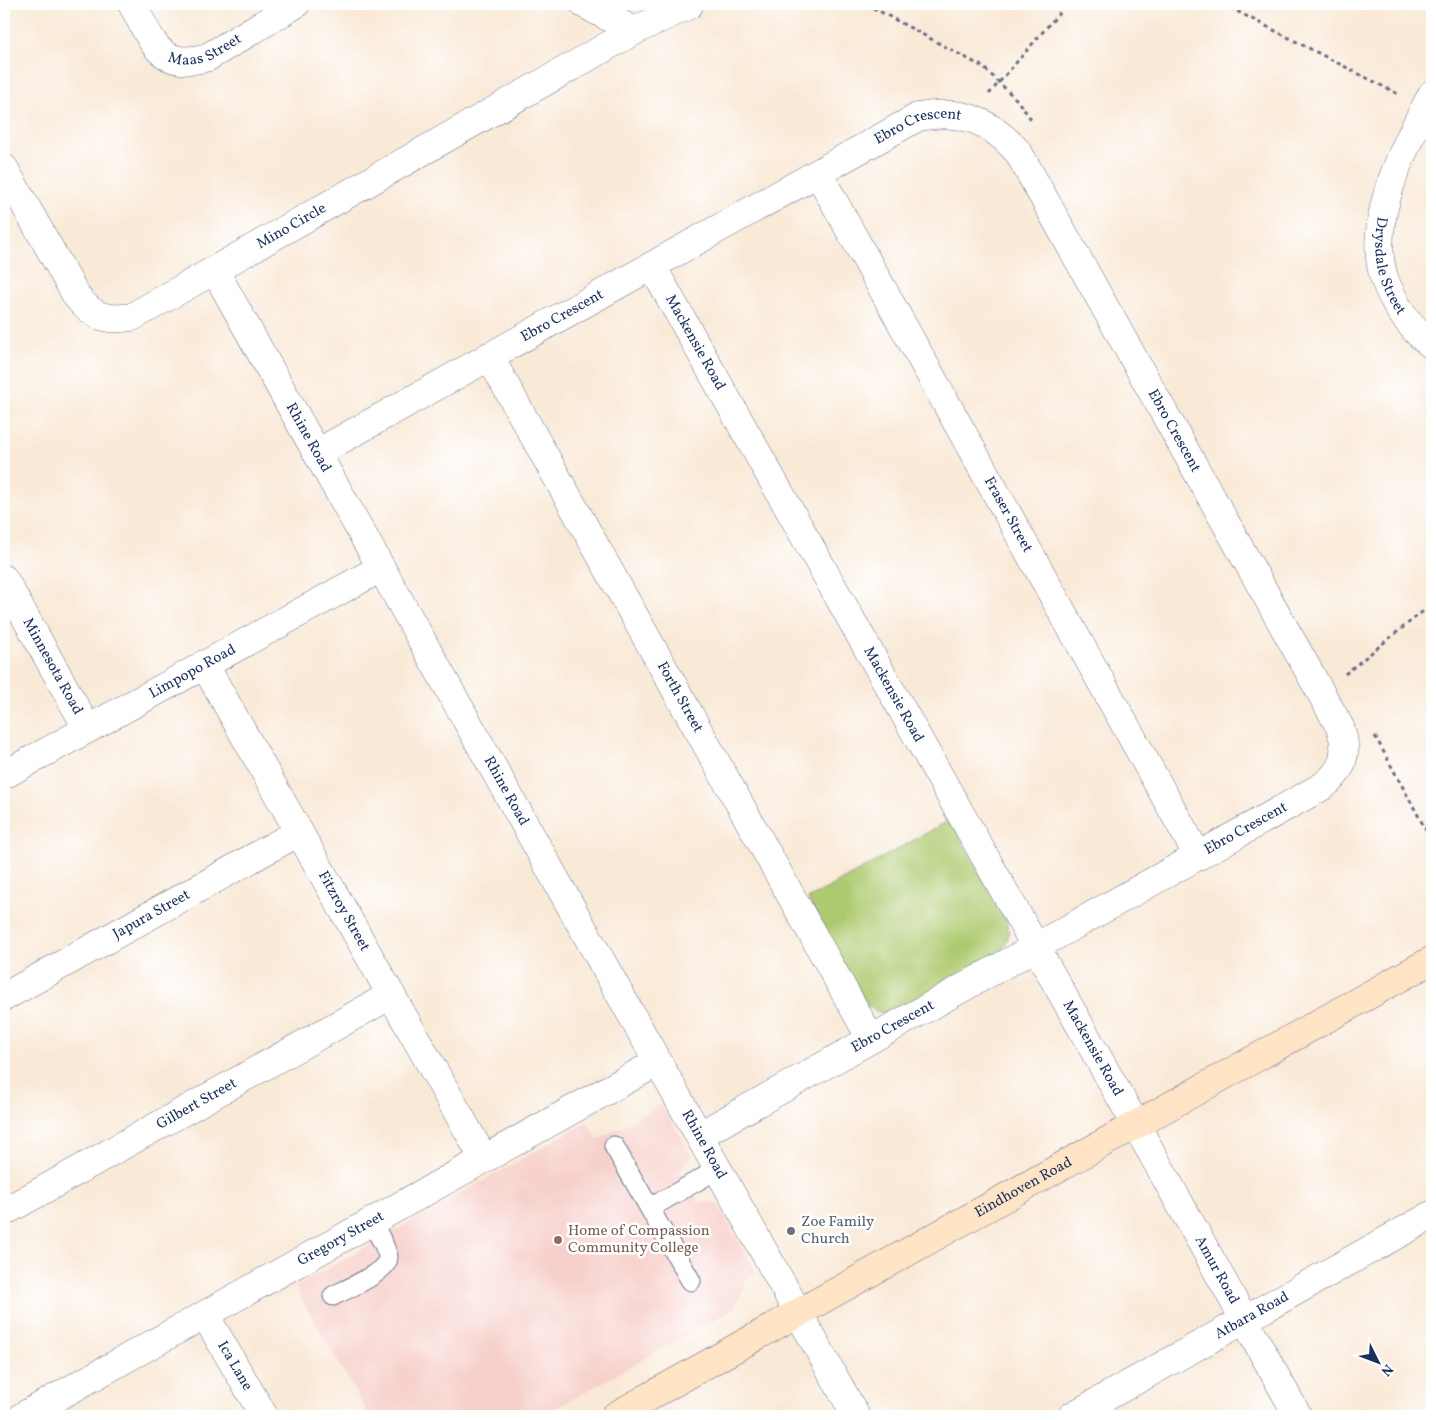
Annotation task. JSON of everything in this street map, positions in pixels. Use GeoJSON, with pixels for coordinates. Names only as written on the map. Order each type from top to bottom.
{"type":"FeatureCollection","features":[{"type":"Feature","properties":{"kind":"street","name":"Maas Street"},"geometry":{"type":"LineString","coordinates":[[132,4],[158,49],[169,58],[181,62],[208,57],[296,4]]}},
{"type":"Feature","properties":{"kind":"street"},"geometry":{"type":"LineString","coordinates":[[584,4],[634,31]]}},
{"type":"Feature","properties":{"kind":"street","name":"Mino Circle"},"geometry":{"type":"LineString","coordinates":[[4,168],[77,298],[86,308],[98,315],[111,319],[132,317],[634,31],[689,5]]}},
{"type":"Feature","properties":{"kind":"street","name":"Drysdale Street"},"geometry":{"type":"LineString","coordinates":[[1428,101],[1401,156],[1382,212],[1379,248],[1383,274],[1392,297],[1406,319],[1424,340],[1432,345]]}},
{"type":"Feature","properties":{"kind":"street","name":"Ebro Crescent"},"geometry":{"type":"LineString","coordinates":[[316,453],[918,118],[935,114],[953,114],[971,118],[989,125],[1005,137],[1018,152],[1340,727],[1344,738],[1343,760],[1332,780],[1322,786],[700,1135]]}},
{"type":"Feature","properties":{"kind":"street","name":"Fraser Street"},"geometry":{"type":"LineString","coordinates":[[818,173],[1198,856]]}},
{"type":"Feature","properties":{"kind":"street","name":"Mackensie Road"},"geometry":{"type":"LineString","coordinates":[[652,266],[1136,1125]]}},
{"type":"Feature","properties":{"kind":"street","name":"Rhine Road"},"geometry":{"type":"LineString","coordinates":[[215,271],[856,1416]]}},
{"type":"Feature","properties":{"kind":"street","name":"Forth Street"},"geometry":{"type":"LineString","coordinates":[[489,356],[871,1039]]}},
{"type":"Feature","properties":{"kind":"street","name":"Limpopo Road"},"geometry":{"type":"LineString","coordinates":[[4,775],[381,568]]}},
{"type":"Feature","properties":{"kind":"street","name":"Minnesota Road"},"geometry":{"type":"LineString","coordinates":[[4,579],[87,728]]}},
{"type":"Feature","properties":{"kind":"street","name":"Fitzroy Street"},"geometry":{"type":"LineString","coordinates":[[204,664],[484,1159]]}},
{"type":"Feature","properties":{"kind":"street","name":"Japura Street"},"geometry":{"type":"LineString","coordinates":[[4,997],[299,832]]}},
{"type":"Feature","properties":{"kind":"street","name":"Eindhoven Road"},"geometry":{"type":"LineString","coordinates":[[615,1416],[1432,960]]}},
{"type":"Feature","properties":{"kind":"street","name":"Gilbert Street"},"geometry":{"type":"LineString","coordinates":[[4,1212],[391,995]]}},
{"type":"Feature","properties":{"kind":"street","name":"Gregory Street"},"geometry":{"type":"LineString","coordinates":[[23,1416],[51,1410],[205,1315],[658,1062]]}},
{"type":"Feature","properties":{"kind":"street","name":"Amur Road"},"geometry":{"type":"LineString","coordinates":[[1136,1125],[1298,1416]]}},
{"type":"Feature","properties":{"kind":"street","name":"Atbara Road"},"geometry":{"type":"LineString","coordinates":[[1075,1416],[1432,1215]]}},
{"type":"Feature","properties":{"kind":"street","name":"Ica Lane"},"geometry":{"type":"LineString","coordinates":[[205,1315],[264,1416]]}},
{"type":"Feature","properties":{"kind":"lane"},"geometry":{"type":"LineString","coordinates":[[614,1146],[691,1280]]}},
{"type":"Feature","properties":{"kind":"lane"},"geometry":{"type":"LineString","coordinates":[[650,1208],[718,1169]]}},
{"type":"Feature","properties":{"kind":"lane"},"geometry":{"type":"LineString","coordinates":[[332,1296],[378,1272],[385,1265],[388,1256],[372,1222]]}},
{"type":"Feature","properties":{"kind":"path"},"geometry":{"type":"LineString","coordinates":[[971,118],[998,82],[1067,4]]}},
{"type":"Feature","properties":{"kind":"path"},"geometry":{"type":"LineString","coordinates":[[1224,4],[1428,101]]}},
{"type":"Feature","properties":{"kind":"path"},"geometry":{"type":"LineString","coordinates":[[1322,694],[1432,604]]}},
{"type":"Feature","properties":{"kind":"shaded area","name":"Home of Compassion Community College"},"geometry":{"type":"Polygon","coordinates":[[[661,1104],[692,1156],[680,1170],[700,1204],[713,1202],[720,1208],[756,1273],[743,1280],[746,1285],[733,1309],[542,1416],[369,1416],[295,1287],[587,1122],[598,1140],[661,1104]]]}},
{"type":"Feature","properties":{"kind":"green space"},"geometry":{"type":"Polygon","coordinates":[[[950,820],[1008,924],[1006,942],[996,956],[895,1013],[878,1012],[868,1006],[808,899],[950,820]]]}},
{"type":"Feature","properties":{"kind":"place","name":"Zoe Family Church"},"geometry":{"type":"Point","coordinates":[791,1231]}},
{"type":"Feature","properties":{"kind":"place","name":"Home of Compassion Community College"},"geometry":{"type":"Point","coordinates":[558,1240]}}]}
